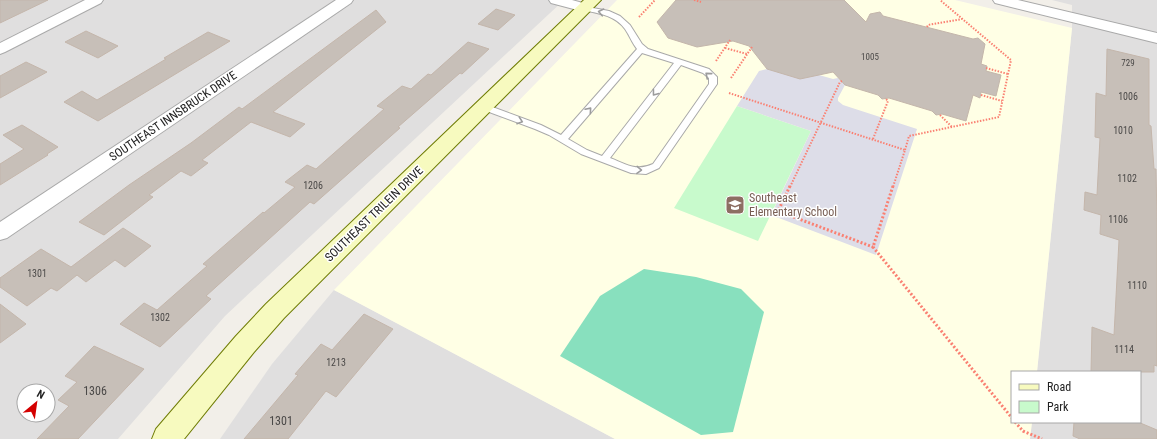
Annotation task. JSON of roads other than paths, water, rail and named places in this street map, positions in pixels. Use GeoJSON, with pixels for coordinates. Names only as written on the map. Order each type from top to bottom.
{"type":"FeatureCollection","features":[{"type":"Feature","properties":{"kind":"street"},"geometry":{"type":"LineString","coordinates":[[0,49],[96,0]]}},
{"type":"Feature","properties":{"kind":"street","name":"SOUTHEAST INNSBRUCK DRIVE"},"geometry":{"type":"LineString","coordinates":[[0,232],[346,0]]}},
{"type":"Feature","properties":{"kind":"street"},"geometry":{"type":"LineString","coordinates":[[556,0],[589,4]]}},
{"type":"Feature","properties":{"kind":"street"},"geometry":{"type":"LineString","coordinates":[[1000,0],[1157,38]]}},
{"type":"Feature","properties":{"kind":"street","name":"SOUTHEAST TRILEIN DRIVE"},"geometry":{"type":"LineString","coordinates":[[166,439],[245,344],[275,311],[589,4]]}},
{"type":"Feature","properties":{"kind":"lane"},"geometry":{"type":"LineString","coordinates":[[484,107],[538,127],[563,139],[572,146],[634,171],[641,172],[656,166],[713,84],[713,77],[706,71],[641,49],[627,25],[620,18],[589,4]]}},
{"type":"Feature","properties":{"kind":"lane"},"geometry":{"type":"LineString","coordinates":[[563,139],[641,49]]}},
{"type":"Feature","properties":{"kind":"lane"},"geometry":{"type":"LineString","coordinates":[[604,160],[679,62]]}},
{"type":"Feature","properties":{"kind":"place","name":"Southeast Elementary School"},"geometry":{"type":"Point","coordinates":[735,205]}}]}
